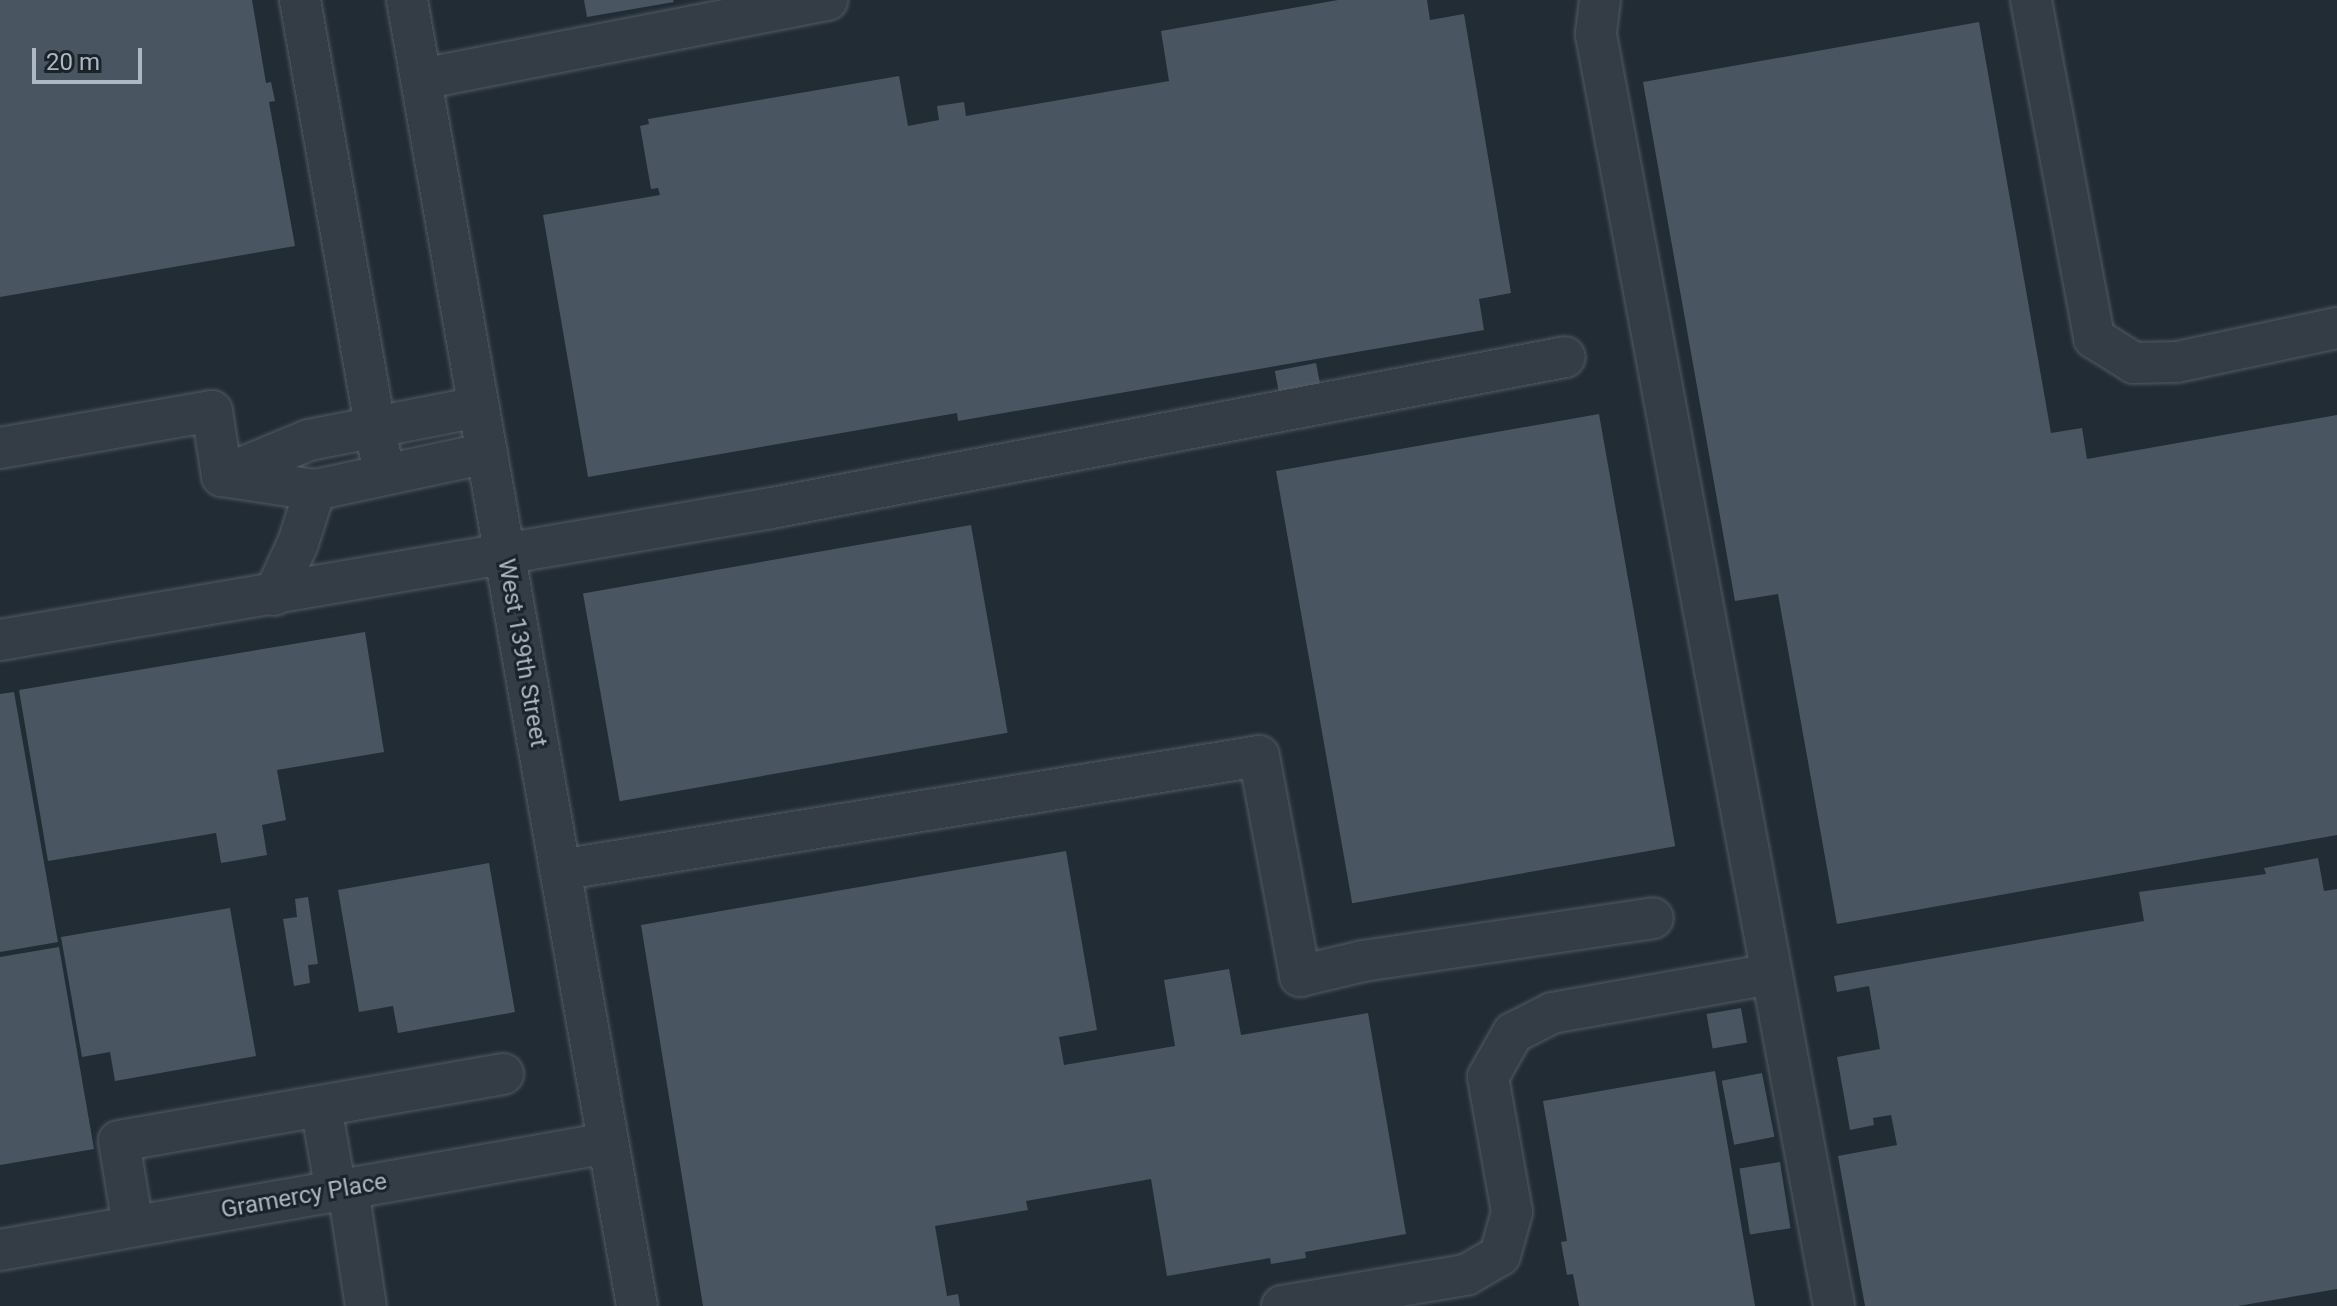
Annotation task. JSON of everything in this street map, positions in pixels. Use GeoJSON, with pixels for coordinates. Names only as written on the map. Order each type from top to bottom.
{"type":"FeatureCollection","features":[{"type":"Feature","properties":{"kind":"street"},"geometry":{"type":"LineString","coordinates":[[300,0],[384,475]]}},
{"type":"Feature","properties":{"kind":"street","name":"West 139th Street"},"geometry":{"type":"LineString","coordinates":[[407,0],[637,1306]]}},
{"type":"Feature","properties":{"kind":"street"},"geometry":{"type":"LineString","coordinates":[[1600,0],[1596,35],[1834,1306]]}},
{"type":"Feature","properties":{"kind":"street"},"geometry":{"type":"LineString","coordinates":[[2031,0],[2094,338],[2134,363],[2177,362],[2337,328]]}},
{"type":"Feature","properties":{"kind":"street"},"geometry":{"type":"LineString","coordinates":[[421,79],[803,2]]}},
{"type":"Feature","properties":{"kind":"street"},"geometry":{"type":"LineString","coordinates":[[0,640],[505,556],[1565,357]]}},
{"type":"Feature","properties":{"kind":"street"},"geometry":{"type":"LineString","coordinates":[[222,476],[309,440],[479,407]]}},
{"type":"Feature","properties":{"kind":"street"},"geometry":{"type":"LineString","coordinates":[[0,448],[212,411],[222,476]]}},
{"type":"Feature","properties":{"kind":"street"},"geometry":{"type":"LineString","coordinates":[[222,476],[315,490],[487,453]]}},
{"type":"Feature","properties":{"kind":"street"},"geometry":{"type":"LineString","coordinates":[[274,595],[298,543],[315,490]]}},
{"type":"Feature","properties":{"kind":"street"},"geometry":{"type":"LineString","coordinates":[[560,870],[1259,756],[1300,976],[1363,961],[1653,918]]}},
{"type":"Feature","properties":{"kind":"street"},"geometry":{"type":"LineString","coordinates":[[1282,1306],[1466,1275],[1500,1255],[1512,1212],[1488,1077],[1513,1033],[1552,1013],[1772,974]]}},
{"type":"Feature","properties":{"kind":"street"},"geometry":{"type":"LineString","coordinates":[[133,1226],[119,1141],[503,1074]]}},
{"type":"Feature","properties":{"kind":"street"},"geometry":{"type":"LineString","coordinates":[[321,1107],[342,1190],[356,1304]]}},
{"type":"Feature","properties":{"kind":"street","name":"Gramercy Place"},"geometry":{"type":"LineString","coordinates":[[0,1250],[608,1143]]}},
{"type":"Feature","properties":{"kind":"building"},"geometry":{"type":"Polygon","coordinates":[[[0,0],[252,0],[266,83],[271,82],[275,101],[269,102],[295,246],[0,297],[0,0]]]}},
{"type":"Feature","properties":{"kind":"building"},"geometry":{"type":"Polygon","coordinates":[[[584,0],[673,0],[674,2],[587,17],[584,0]]]}},
{"type":"Feature","properties":{"kind":"building"},"geometry":{"type":"Polygon","coordinates":[[[1338,0],[1427,0],[1430,20],[1464,14],[1511,293],[1479,299],[1484,330],[958,421],[957,413],[588,477],[543,215],[660,195],[658,188],[651,189],[640,126],[649,124],[648,119],[899,76],[908,126],[939,120],[937,106],[964,102],[966,116],[1169,81],[1161,31],[1338,0]]]}},
{"type":"Feature","properties":{"kind":"building"},"geometry":{"type":"Polygon","coordinates":[[[1979,22],[2051,433],[2082,428],[2087,459],[2337,415],[2337,835],[1837,924],[1778,594],[1735,601],[1643,82],[1979,22]]]}},
{"type":"Feature","properties":{"kind":"building"},"geometry":{"type":"Polygon","coordinates":[[[1316,363],[1321,389],[1280,397],[1275,371],[1316,363]]]}},
{"type":"Feature","properties":{"kind":"building"},"geometry":{"type":"Polygon","coordinates":[[[1599,414],[1675,846],[1352,903],[1276,471],[1599,414]]]}},
{"type":"Feature","properties":{"kind":"building"},"geometry":{"type":"Polygon","coordinates":[[[971,525],[1008,733],[620,801],[583,593],[971,525]]]}},
{"type":"Feature","properties":{"kind":"building"},"geometry":{"type":"Polygon","coordinates":[[[365,632],[384,752],[277,770],[286,820],[262,825],[267,855],[221,863],[216,833],[48,861],[19,690],[365,632]]]}},
{"type":"Feature","properties":{"kind":"building"},"geometry":{"type":"Polygon","coordinates":[[[14,692],[58,942],[0,952],[0,694],[14,692]]]}},
{"type":"Feature","properties":{"kind":"building"},"geometry":{"type":"Polygon","coordinates":[[[1066,851],[1097,1030],[1059,1037],[1064,1065],[1175,1046],[1164,980],[1229,969],[1241,1035],[1368,1013],[1406,1234],[1305,1252],[1306,1258],[1271,1264],[1270,1258],[1167,1276],[1151,1179],[1026,1201],[1028,1210],[935,1226],[947,1296],[958,1294],[960,1306],[703,1306],[641,925],[1066,851]]]}},
{"type":"Feature","properties":{"kind":"building"},"geometry":{"type":"Polygon","coordinates":[[[2318,858],[2324,891],[2337,889],[2337,1289],[2238,1306],[1865,1306],[1838,1156],[1897,1145],[1891,1115],[1873,1118],[1874,1125],[1850,1130],[1837,1057],[1880,1049],[1869,986],[1837,992],[1834,976],[2144,921],[2139,892],[2266,874],[2264,868],[2318,858]]]}},
{"type":"Feature","properties":{"kind":"building"},"geometry":{"type":"Polygon","coordinates":[[[489,863],[515,1012],[398,1033],[393,1006],[359,1012],[338,890],[489,863]]]}},
{"type":"Feature","properties":{"kind":"building"},"geometry":{"type":"Polygon","coordinates":[[[308,897],[318,964],[308,965],[310,983],[294,986],[283,919],[297,917],[295,899],[308,897]]]}},
{"type":"Feature","properties":{"kind":"building"},"geometry":{"type":"Polygon","coordinates":[[[230,908],[256,1056],[115,1081],[110,1052],[82,1057],[61,937],[230,908]]]}},
{"type":"Feature","properties":{"kind":"building"},"geometry":{"type":"Polygon","coordinates":[[[59,947],[94,1149],[0,1165],[0,957],[59,947]]]}},
{"type":"Feature","properties":{"kind":"building"},"geometry":{"type":"Polygon","coordinates":[[[1741,1008],[1747,1042],[1713,1049],[1707,1014],[1741,1008]]]}},
{"type":"Feature","properties":{"kind":"building"},"geometry":{"type":"Polygon","coordinates":[[[1715,1071],[1755,1306],[1579,1306],[1573,1274],[1567,1275],[1561,1242],[1567,1241],[1543,1101],[1715,1071]]]}},
{"type":"Feature","properties":{"kind":"building"},"geometry":{"type":"Polygon","coordinates":[[[1762,1073],[1774,1137],[1734,1145],[1722,1081],[1762,1073]]]}},
{"type":"Feature","properties":{"kind":"building"},"geometry":{"type":"Polygon","coordinates":[[[1780,1162],[1790,1228],[1750,1235],[1740,1168],[1780,1162]]]}}]}
